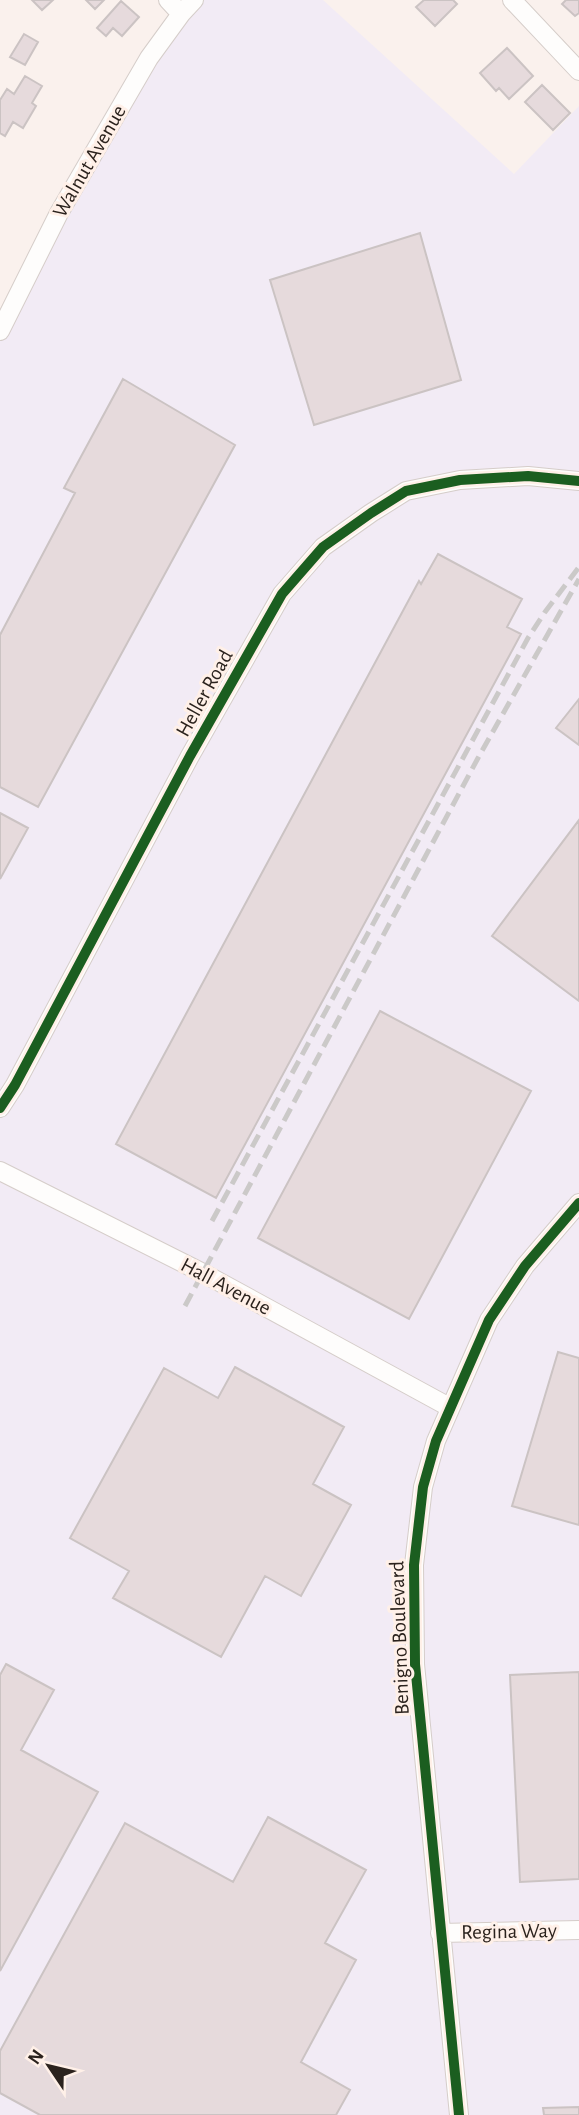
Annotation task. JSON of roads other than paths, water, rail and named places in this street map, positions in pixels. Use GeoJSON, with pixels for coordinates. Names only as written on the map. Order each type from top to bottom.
{"type":"FeatureCollection","features":[{"type":"Feature","properties":{"kind":"street"},"geometry":{"type":"LineString","coordinates":[[168,0],[181,14]]}},
{"type":"Feature","properties":{"kind":"street","name":"Walnut Avenue"},"geometry":{"type":"LineString","coordinates":[[2,324],[59,213],[149,58],[194,0]]}},
{"type":"Feature","properties":{"kind":"street"},"geometry":{"type":"LineString","coordinates":[[512,0],[579,71]]}},
{"type":"Feature","properties":{"kind":"street","name":"Heller Road"},"geometry":{"type":"LineString","coordinates":[[0,1108],[15,1085],[190,756],[282,594],[323,547],[406,491],[460,480],[528,476],[579,481]]}},
{"type":"Feature","properties":{"kind":"street","name":"Hall Avenue"},"geometry":{"type":"LineString","coordinates":[[0,1171],[203,1273],[449,1407]]}},
{"type":"Feature","properties":{"kind":"street","name":"Benigno Boulevard"},"geometry":{"type":"LineString","coordinates":[[459,2115],[415,1664],[414,1565],[423,1487],[449,1407],[489,1320],[525,1266],[579,1203]]}},
{"type":"Feature","properties":{"kind":"street","name":"Regina Way"},"geometry":{"type":"LineString","coordinates":[[440,1933],[579,1930]]}},
{"type":"Feature","properties":{"kind":"railway"},"geometry":{"type":"LineString","coordinates":[[212,1221],[528,638],[579,567]]}},
{"type":"Feature","properties":{"kind":"railway"},"geometry":{"type":"LineString","coordinates":[[185,1306],[478,758],[579,579]]}}]}
